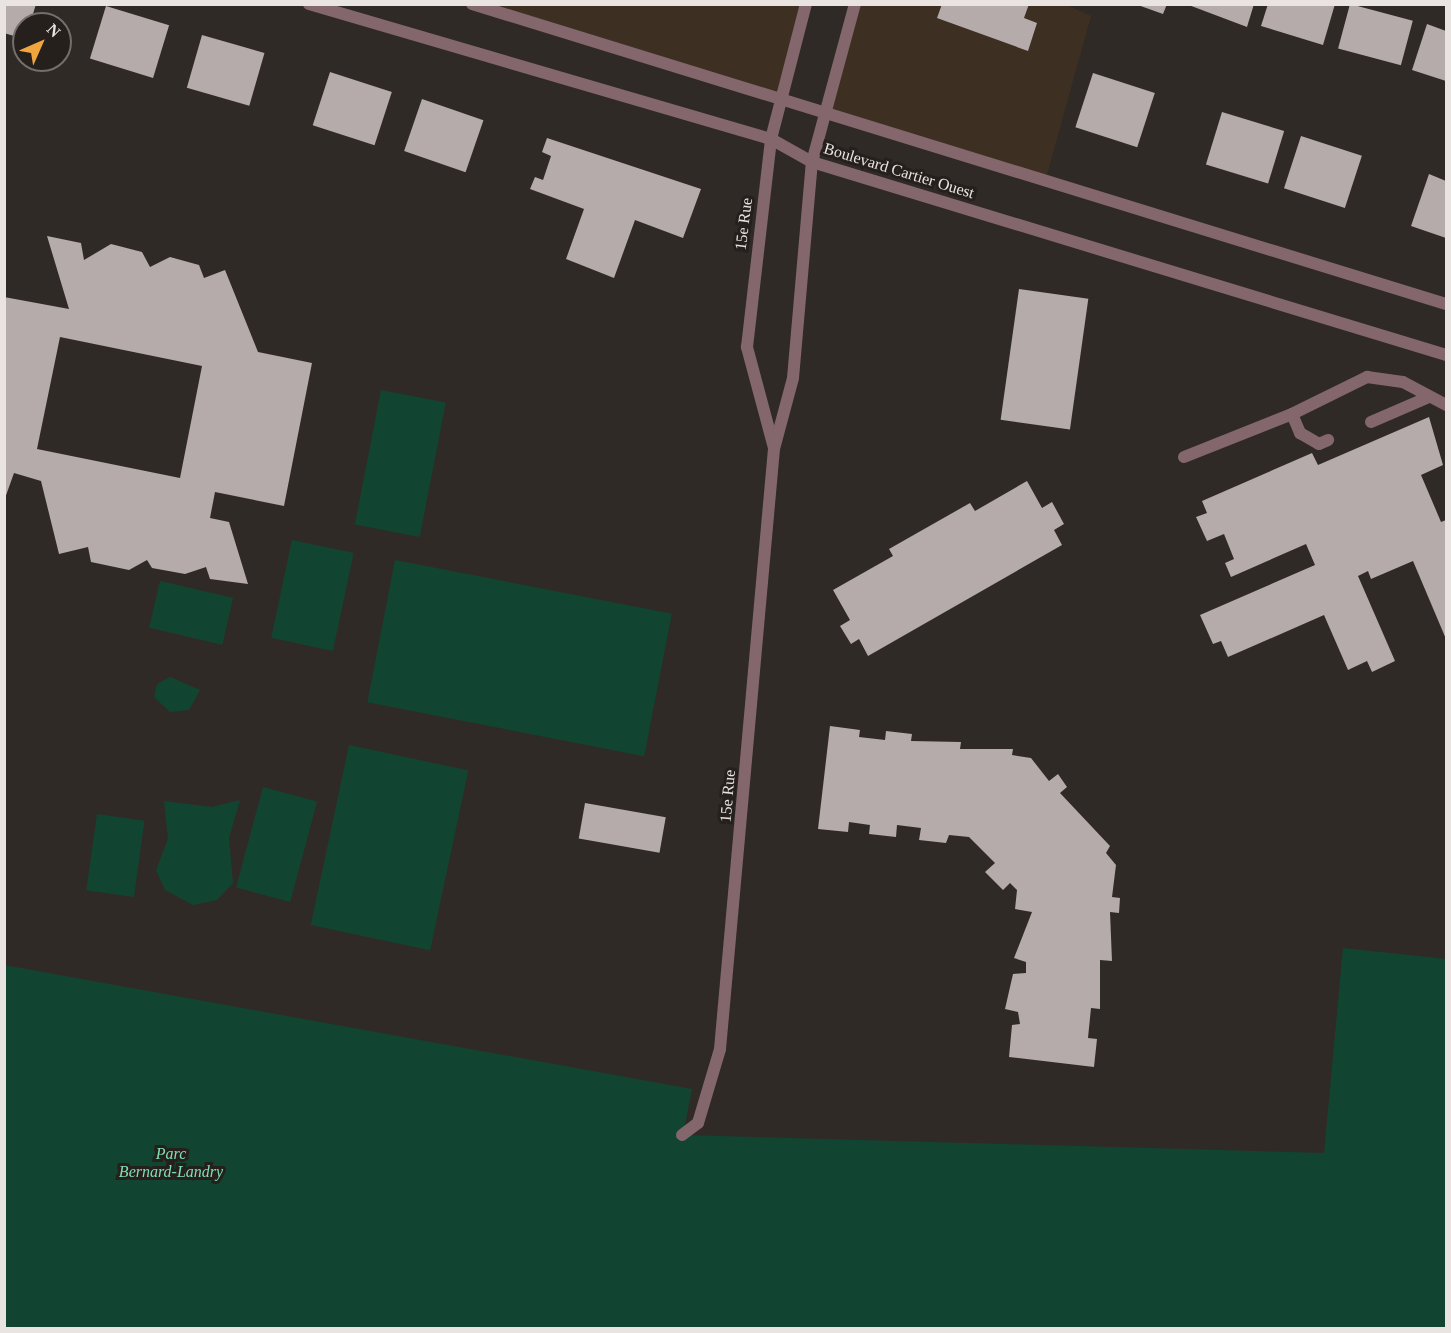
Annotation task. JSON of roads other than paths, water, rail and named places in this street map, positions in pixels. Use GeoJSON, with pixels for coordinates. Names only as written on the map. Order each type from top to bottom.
{"type":"FeatureCollection","features":[{"type":"Feature","properties":{"kind":"street","name":"Boulevard Cartier Ouest"},"geometry":{"type":"LineString","coordinates":[[309,4],[771,139],[812,162],[1446,355]]}},
{"type":"Feature","properties":{"kind":"street"},"geometry":{"type":"LineString","coordinates":[[472,4],[823,110],[1446,304]]}},
{"type":"Feature","properties":{"kind":"street","name":"15e Rue"},"geometry":{"type":"LineString","coordinates":[[774,449],[747,347],[771,139],[779,97],[806,4]]}},
{"type":"Feature","properties":{"kind":"street","name":"15e Rue"},"geometry":{"type":"LineString","coordinates":[[682,1135],[698,1123],[720,1050],[774,449],[793,378],[812,162],[823,110],[855,4]]}},
{"type":"Feature","properties":{"kind":"street"},"geometry":{"type":"LineString","coordinates":[[1184,457],[1293,414],[1367,377],[1403,382],[1446,405]]}},
{"type":"Feature","properties":{"kind":"street"},"geometry":{"type":"LineString","coordinates":[[1371,422],[1429,397]]}},
{"type":"Feature","properties":{"kind":"street"},"geometry":{"type":"LineString","coordinates":[[1293,414],[1300,433],[1319,444],[1328,440]]}},
{"type":"Feature","properties":{"kind":"park label","name":"Parc Bernard-Landry"},"geometry":{"type":"Point","coordinates":[171,1163]}}]}
